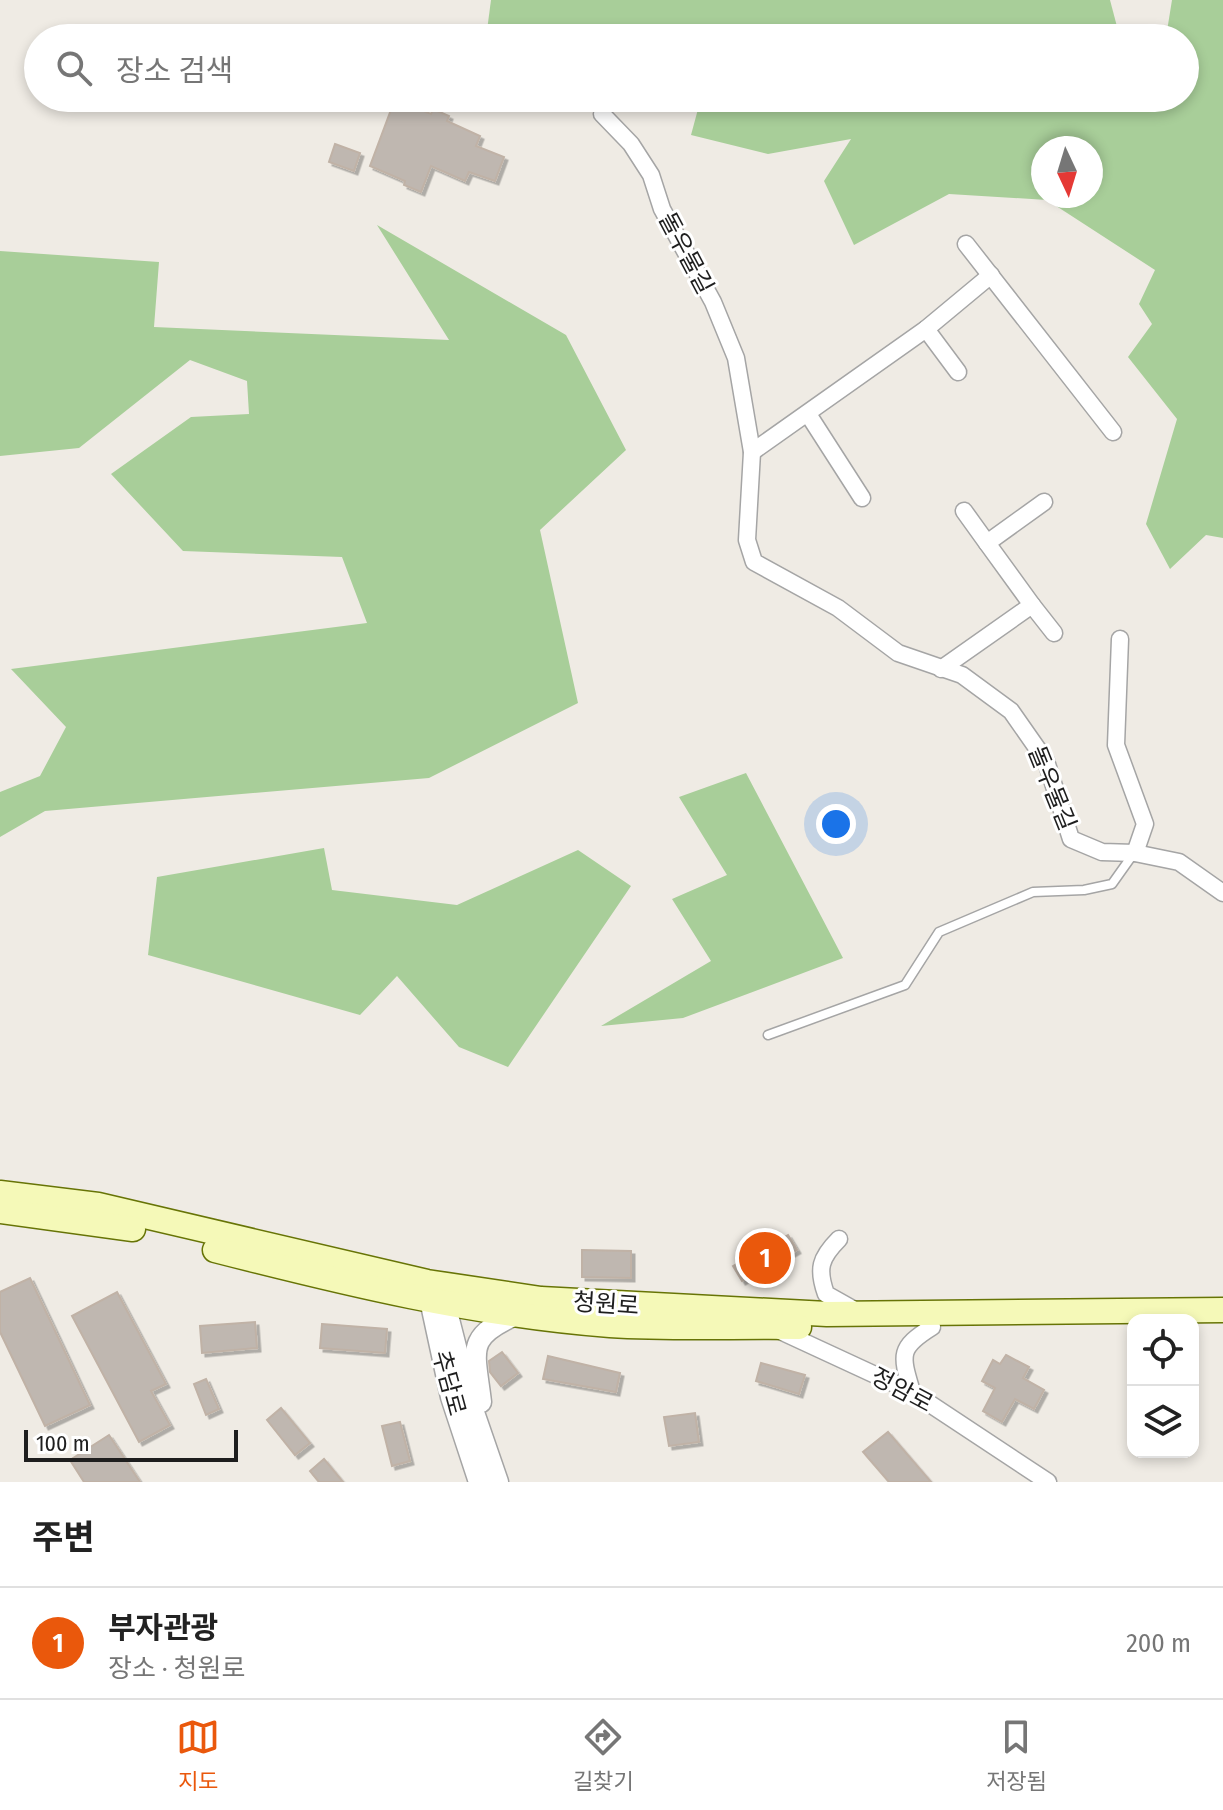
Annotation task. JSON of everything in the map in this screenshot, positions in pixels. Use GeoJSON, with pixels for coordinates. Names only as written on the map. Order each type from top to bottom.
{"type":"FeatureCollection","features":[{"type":"Feature","properties":{"kind":"main road","name":"청원로"},"geometry":{"type":"LineString","coordinates":[[0,1193],[98,1205],[519,1313],[611,1325],[1127,1327]]}},
{"type":"Feature","properties":{"kind":"main road","name":"청원로"},"geometry":{"type":"LineString","coordinates":[[0,1211],[132,1229],[378,1289],[749,1310],[859,1313],[1223,1310]]}},
{"type":"Feature","properties":{"kind":"main road"},"geometry":{"type":"LineString","coordinates":[[1199,1327],[1223,1327]]}},
{"type":"Feature","properties":{"kind":"street","name":"돌우물길"},"geometry":{"type":"LineString","coordinates":[[602,114],[631,144],[651,175],[662,209],[713,302],[736,358],[752,452],[747,540],[754,562],[838,608],[898,653],[962,675],[1011,711],[1046,761],[1071,839],[1102,852],[1135,853],[1179,862],[1223,893]]}},
{"type":"Feature","properties":{"kind":"street"},"geometry":{"type":"LineString","coordinates":[[966,244],[1113,432]]}},
{"type":"Feature","properties":{"kind":"street"},"geometry":{"type":"LineString","coordinates":[[752,452],[926,329],[991,275]]}},
{"type":"Feature","properties":{"kind":"street"},"geometry":{"type":"LineString","coordinates":[[926,329],[958,372]]}},
{"type":"Feature","properties":{"kind":"street"},"geometry":{"type":"LineString","coordinates":[[808,414],[862,498]]}},
{"type":"Feature","properties":{"kind":"street"},"geometry":{"type":"LineString","coordinates":[[987,543],[1044,502]]}},
{"type":"Feature","properties":{"kind":"street"},"geometry":{"type":"LineString","coordinates":[[964,511],[1054,633]]}},
{"type":"Feature","properties":{"kind":"street"},"geometry":{"type":"LineString","coordinates":[[941,669],[1032,605]]}},
{"type":"Feature","properties":{"kind":"street"},"geometry":{"type":"LineString","coordinates":[[1120,639],[1116,745],[1145,824],[1135,853]]}},
{"type":"Feature","properties":{"kind":"street"},"geometry":{"type":"LineString","coordinates":[[839,1239],[823,1256],[819,1274],[826,1294],[859,1313]]}},
{"type":"Feature","properties":{"kind":"street"},"geometry":{"type":"LineString","coordinates":[[378,1289],[411,1306],[426,1321],[443,1363]]}},
{"type":"Feature","properties":{"kind":"street","name":"추담로"},"geometry":{"type":"LineString","coordinates":[[435,1292],[443,1363],[479,1482]]}},
{"type":"Feature","properties":{"kind":"street","name":"추담로"},"geometry":{"type":"LineString","coordinates":[[435,1292],[498,1482]]}},
{"type":"Feature","properties":{"kind":"street","name":"정암로"},"geometry":{"type":"LineString","coordinates":[[749,1310],[771,1327],[912,1392],[1048,1482]]}},
{"type":"Feature","properties":{"kind":"street"},"geometry":{"type":"LineString","coordinates":[[487,1454],[475,1352],[483,1332],[519,1313]]}},
{"type":"Feature","properties":{"kind":"street"},"geometry":{"type":"LineString","coordinates":[[912,1392],[903,1353],[909,1341],[932,1327]]}},
{"type":"Feature","properties":{"kind":"lane"},"geometry":{"type":"LineString","coordinates":[[768,1035],[905,985],[939,932],[1033,892],[1084,890],[1112,884],[1135,853]]}},
{"type":"Feature","properties":{"kind":"green space"},"geometry":{"type":"Polygon","coordinates":[[[491,0],[1110,0],[1116,24],[488,24],[491,0]]]}},
{"type":"Feature","properties":{"kind":"green space"},"geometry":{"type":"Polygon","coordinates":[[[1172,0],[1223,0],[1223,538],[1206,535],[1170,569],[1146,524],[1177,419],[1128,357],[1152,324],[1139,304],[1155,270],[1059,208],[1103,208],[1103,136],[1031,136],[1031,199],[949,194],[854,245],[824,181],[851,139],[768,154],[691,135],[697,112],[1199,112],[1199,24],[1168,24],[1172,0]]]}},
{"type":"Feature","properties":{"kind":"green space"},"geometry":{"type":"Polygon","coordinates":[[[377,225],[566,335],[626,450],[540,530],[578,703],[429,778],[45,811],[0,837],[0,792],[40,776],[66,727],[11,669],[367,623],[342,557],[183,551],[111,474],[191,417],[249,414],[247,381],[190,360],[79,448],[0,456],[0,251],[159,262],[154,327],[449,340],[377,225]]]}},
{"type":"Feature","properties":{"kind":"green space"},"geometry":{"type":"Polygon","coordinates":[[[746,773],[843,958],[683,1018],[601,1026],[711,961],[672,899],[727,875],[679,797],[746,773]]]}},
{"type":"Feature","properties":{"kind":"green space"},"geometry":{"type":"Polygon","coordinates":[[[324,848],[332,890],[457,905],[578,850],[631,886],[508,1067],[459,1047],[397,976],[360,1015],[148,955],[157,877],[324,848]]]}},
{"type":"Feature","properties":{"kind":"building"},"geometry":{"type":"Polygon","coordinates":[[[390,112],[440,112],[449,116],[447,121],[480,136],[476,146],[504,157],[495,181],[469,172],[465,181],[431,166],[421,192],[404,185],[405,181],[370,166],[390,112]]]}},
{"type":"Feature","properties":{"kind":"building"},"geometry":{"type":"Polygon","coordinates":[[[335,144],[360,153],[354,171],[329,162],[335,144]]]}},
{"type":"Feature","properties":{"kind":"building"},"geometry":{"type":"Polygon","coordinates":[[[788,1235],[797,1250],[742,1281],[733,1266],[788,1235]]]}},
{"type":"Feature","properties":{"kind":"building"},"geometry":{"type":"Polygon","coordinates":[[[582,1250],[631,1251],[631,1278],[582,1277],[582,1250]]]}},
{"type":"Feature","properties":{"kind":"building"},"geometry":{"type":"Polygon","coordinates":[[[30,1278],[90,1405],[45,1426],[0,1332],[0,1292],[30,1278]]]}},
{"type":"Feature","properties":{"kind":"building"},"geometry":{"type":"Polygon","coordinates":[[[117,1292],[166,1384],[151,1391],[170,1425],[139,1442],[72,1316],[117,1292]]]}},
{"type":"Feature","properties":{"kind":"building"},"geometry":{"type":"Polygon","coordinates":[[[255,1322],[257,1348],[202,1353],[200,1326],[255,1322]]]}},
{"type":"Feature","properties":{"kind":"building"},"geometry":{"type":"Polygon","coordinates":[[[322,1324],[387,1329],[385,1353],[320,1348],[322,1324]]]}},
{"type":"Feature","properties":{"kind":"building"},"geometry":{"type":"Polygon","coordinates":[[[502,1352],[518,1373],[501,1386],[490,1372],[489,1361],[502,1352]]]}},
{"type":"Feature","properties":{"kind":"building"},"geometry":{"type":"Polygon","coordinates":[[[1006,1355],[1029,1367],[1023,1378],[1044,1390],[1034,1409],[1015,1399],[1002,1422],[983,1411],[995,1388],[982,1381],[993,1360],[1000,1364],[1006,1355]]]}},
{"type":"Feature","properties":{"kind":"building"},"geometry":{"type":"Polygon","coordinates":[[[548,1356],[620,1373],[616,1392],[543,1379],[548,1356]]]}},
{"type":"Feature","properties":{"kind":"building"},"geometry":{"type":"Polygon","coordinates":[[[761,1363],[805,1375],[799,1394],[756,1381],[761,1363]]]}},
{"type":"Feature","properties":{"kind":"building"},"geometry":{"type":"Polygon","coordinates":[[[206,1379],[219,1409],[206,1415],[194,1384],[206,1379]]]}},
{"type":"Feature","properties":{"kind":"building"},"geometry":{"type":"Polygon","coordinates":[[[281,1408],[310,1443],[295,1455],[267,1420],[281,1408]]]}},
{"type":"Feature","properties":{"kind":"building"},"geometry":{"type":"Polygon","coordinates":[[[695,1413],[699,1442],[669,1446],[664,1417],[695,1413]]]}},
{"type":"Feature","properties":{"kind":"building"},"geometry":{"type":"Polygon","coordinates":[[[400,1422],[410,1461],[392,1466],[382,1426],[400,1422]]]}},
{"type":"Feature","properties":{"kind":"building"},"geometry":{"type":"Polygon","coordinates":[[[888,1432],[931,1482],[889,1482],[863,1452],[888,1432]]]}},
{"type":"Feature","properties":{"kind":"building"},"geometry":{"type":"Polygon","coordinates":[[[109,1435],[140,1482],[84,1482],[70,1460],[109,1435]]]}},
{"type":"Feature","properties":{"kind":"building"},"geometry":{"type":"Polygon","coordinates":[[[324,1459],[343,1482],[319,1482],[310,1471],[324,1459]]]}},
{"type":"Feature","properties":{"kind":"place","name":"부자관광"},"geometry":{"type":"Point","coordinates":[765,1258]}}]}
